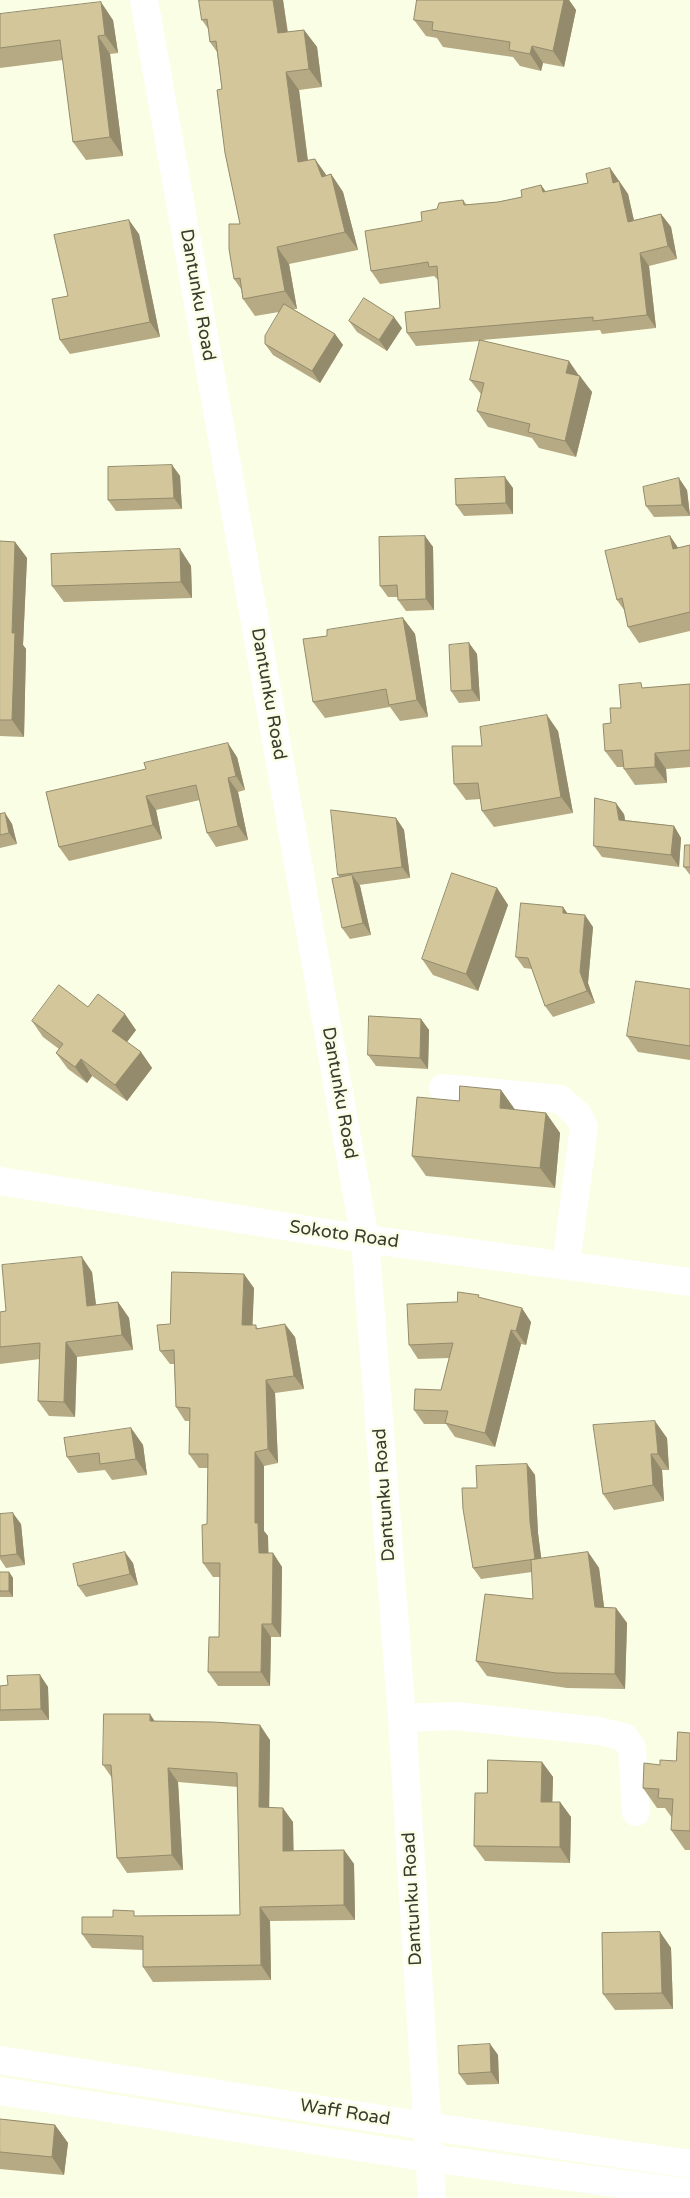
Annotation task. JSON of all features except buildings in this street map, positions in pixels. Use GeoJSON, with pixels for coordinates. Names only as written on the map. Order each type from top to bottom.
{"type":"FeatureCollection","features":[{"type":"Feature","properties":{"kind":"street","name":"Dantunku Road"},"geometry":{"type":"LineString","coordinates":[[144,0],[365,1239],[402,1718],[432,2198]]}},
{"type":"Feature","properties":{"kind":"street"},"geometry":{"type":"LineString","coordinates":[[443,1088],[560,1099],[578,1115],[584,1127],[566,1265]]}},
{"type":"Feature","properties":{"kind":"street","name":"Sokoto Road"},"geometry":{"type":"LineString","coordinates":[[0,1181],[365,1239],[690,1282]]}},
{"type":"Feature","properties":{"kind":"street"},"geometry":{"type":"LineString","coordinates":[[402,1718],[455,1716],[599,1730],[624,1737],[632,1748],[636,1812]]}},
{"type":"Feature","properties":{"kind":"street","name":"Waff Road"},"geometry":{"type":"LineString","coordinates":[[0,2060],[426,2126],[690,2164]]}},
{"type":"Feature","properties":{"kind":"street","name":"Waff Road"},"geometry":{"type":"LineString","coordinates":[[0,2091],[429,2158],[690,2193]]}}]}
